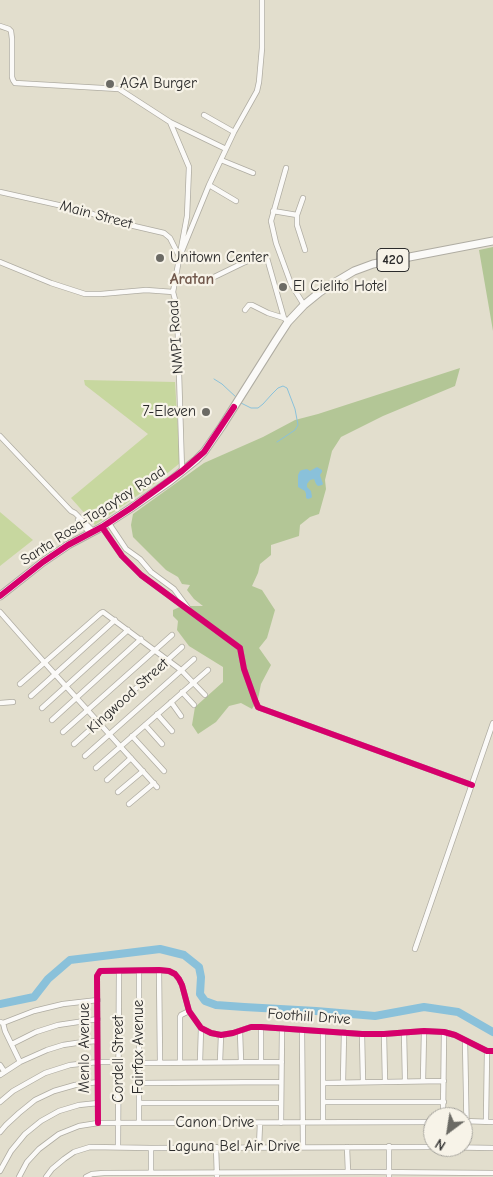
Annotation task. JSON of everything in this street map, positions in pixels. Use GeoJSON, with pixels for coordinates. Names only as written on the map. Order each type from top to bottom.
{"type":"FeatureCollection","features":[{"type":"Feature","properties":{"kind":"main road","name":"Santa Rosa-Tagaytay Road"},"geometry":{"type":"LineString","coordinates":[[0,596],[68,545],[148,496],[204,452],[275,342],[286,320],[332,284],[354,271],[373,264],[493,241]]}},
{"type":"Feature","properties":{"kind":"street"},"geometry":{"type":"LineString","coordinates":[[180,257],[209,185],[234,132],[255,95],[259,82],[262,48],[262,0]]}},
{"type":"Feature","properties":{"kind":"street"},"geometry":{"type":"LineString","coordinates":[[0,26],[9,29],[11,32],[12,80],[15,82],[119,89],[170,122],[226,149]]}},
{"type":"Feature","properties":{"kind":"street"},"geometry":{"type":"LineString","coordinates":[[204,115],[234,132]]}},
{"type":"Feature","properties":{"kind":"street"},"geometry":{"type":"LineString","coordinates":[[170,122],[189,167],[187,216],[173,292]]}},
{"type":"Feature","properties":{"kind":"street"},"geometry":{"type":"LineString","coordinates":[[221,160],[253,173]]}},
{"type":"Feature","properties":{"kind":"street"},"geometry":{"type":"LineString","coordinates":[[286,168],[271,221],[276,243],[290,284],[304,305]]}},
{"type":"Feature","properties":{"kind":"street"},"geometry":{"type":"LineString","coordinates":[[209,185],[236,201]]}},
{"type":"Feature","properties":{"kind":"street","name":"Main Street"},"geometry":{"type":"LineString","coordinates":[[0,192],[85,211],[108,220],[164,233],[170,238],[180,257]]}},
{"type":"Feature","properties":{"kind":"street"},"geometry":{"type":"LineString","coordinates":[[303,198],[298,215],[298,225],[305,250]]}},
{"type":"Feature","properties":{"kind":"street"},"geometry":{"type":"LineString","coordinates":[[273,211],[298,215]]}},
{"type":"Feature","properties":{"kind":"street"},"geometry":{"type":"LineString","coordinates":[[210,279],[262,255],[265,256],[286,320]]}},
{"type":"Feature","properties":{"kind":"street","name":"NMPI Road"},"geometry":{"type":"LineString","coordinates":[[0,262],[84,294],[146,290],[173,292],[177,307],[182,471]]}},
{"type":"Feature","properties":{"kind":"street"},"geometry":{"type":"LineString","coordinates":[[245,310],[249,305],[252,305],[286,320]]}},
{"type":"Feature","properties":{"kind":"street"},"geometry":{"type":"LineString","coordinates":[[0,436],[71,511],[73,516],[91,532]]}},
{"type":"Feature","properties":{"kind":"street"},"geometry":{"type":"LineString","coordinates":[[105,524],[122,556],[141,575],[240,648],[244,669],[258,707],[472,785]]}},
{"type":"Feature","properties":{"kind":"street"},"geometry":{"type":"LineString","coordinates":[[105,524],[126,549],[140,559],[151,572],[174,589],[192,614]]}},
{"type":"Feature","properties":{"kind":"street"},"geometry":{"type":"LineString","coordinates":[[0,612],[156,785],[129,804]]}},
{"type":"Feature","properties":{"kind":"street"},"geometry":{"type":"LineString","coordinates":[[20,684],[100,612],[105,612],[181,670],[206,695]]}},
{"type":"Feature","properties":{"kind":"street"},"geometry":{"type":"LineString","coordinates":[[30,696],[115,620]]}},
{"type":"Feature","properties":{"kind":"street"},"geometry":{"type":"LineString","coordinates":[[42,708],[128,630]]}},
{"type":"Feature","properties":{"kind":"street"},"geometry":{"type":"LineString","coordinates":[[63,732],[172,635]]}},
{"type":"Feature","properties":{"kind":"street"},"geometry":{"type":"LineString","coordinates":[[52,720],[141,640]]}},
{"type":"Feature","properties":{"kind":"street","name":"Kingwood Street"},"geometry":{"type":"LineString","coordinates":[[74,744],[182,647]]}},
{"type":"Feature","properties":{"kind":"street"},"geometry":{"type":"LineString","coordinates":[[85,756],[194,659]]}},
{"type":"Feature","properties":{"kind":"street"},"geometry":{"type":"LineString","coordinates":[[96,768],[208,670]]}},
{"type":"Feature","properties":{"kind":"street"},"geometry":{"type":"LineString","coordinates":[[182,692],[194,705]]}},
{"type":"Feature","properties":{"kind":"street"},"geometry":{"type":"LineString","coordinates":[[0,703],[13,702]]}},
{"type":"Feature","properties":{"kind":"street"},"geometry":{"type":"LineString","coordinates":[[170,702],[181,716]]}},
{"type":"Feature","properties":{"kind":"street"},"geometry":{"type":"LineString","coordinates":[[158,714],[172,732]]}},
{"type":"Feature","properties":{"kind":"street"},"geometry":{"type":"LineString","coordinates":[[415,949],[493,723]]}},
{"type":"Feature","properties":{"kind":"street"},"geometry":{"type":"LineString","coordinates":[[145,725],[162,744]]}},
{"type":"Feature","properties":{"kind":"street"},"geometry":{"type":"LineString","coordinates":[[132,736],[164,771]]}},
{"type":"Feature","properties":{"kind":"street"},"geometry":{"type":"LineString","coordinates":[[107,780],[132,758]]}},
{"type":"Feature","properties":{"kind":"street"},"geometry":{"type":"LineString","coordinates":[[118,792],[142,771]]}},
{"type":"Feature","properties":{"kind":"street","name":"Fairfax Avenue"},"geometry":{"type":"LineString","coordinates":[[139,970],[139,1123]]}},
{"type":"Feature","properties":{"kind":"street"},"geometry":{"type":"LineString","coordinates":[[159,970],[160,1062]]}},
{"type":"Feature","properties":{"kind":"street"},"geometry":{"type":"LineString","coordinates":[[119,971],[159,970],[175,974],[182,985],[189,1011],[201,1028],[221,1035],[220,1062]]}},
{"type":"Feature","properties":{"kind":"street","name":"Menlo Avenue"},"geometry":{"type":"LineString","coordinates":[[98,1123],[98,973],[100,971],[119,971]]}},
{"type":"Feature","properties":{"kind":"street","name":"Cordell Street"},"geometry":{"type":"LineString","coordinates":[[118,1146],[119,971]]}},
{"type":"Feature","properties":{"kind":"street"},"geometry":{"type":"LineString","coordinates":[[20,1062],[2,1022],[63,1004],[98,1000]]}},
{"type":"Feature","properties":{"kind":"street"},"geometry":{"type":"LineString","coordinates":[[180,1062],[180,1017],[189,1011]]}},
{"type":"Feature","properties":{"kind":"street"},"geometry":{"type":"LineString","coordinates":[[12,1044],[36,1032],[58,1025],[98,1019]]}},
{"type":"Feature","properties":{"kind":"street"},"geometry":{"type":"LineString","coordinates":[[261,1026],[261,1062]]}},
{"type":"Feature","properties":{"kind":"street","name":"Foothill Drive"},"geometry":{"type":"LineString","coordinates":[[221,1035],[261,1026],[362,1034],[444,1032],[490,1051]]}},
{"type":"Feature","properties":{"kind":"street"},"geometry":{"type":"LineString","coordinates":[[200,1062],[201,1028]]}},
{"type":"Feature","properties":{"kind":"street"},"geometry":{"type":"LineString","coordinates":[[281,1122],[282,1028]]}},
{"type":"Feature","properties":{"kind":"street"},"geometry":{"type":"LineString","coordinates":[[302,1030],[303,1147]]}},
{"type":"Feature","properties":{"kind":"street"},"geometry":{"type":"LineString","coordinates":[[240,1031],[241,1062]]}},
{"type":"Feature","properties":{"kind":"street"},"geometry":{"type":"LineString","coordinates":[[323,1031],[323,1122]]}},
{"type":"Feature","properties":{"kind":"street"},"geometry":{"type":"LineString","coordinates":[[423,1081],[424,1031]]}},
{"type":"Feature","properties":{"kind":"street"},"geometry":{"type":"LineString","coordinates":[[343,1082],[344,1032]]}},
{"type":"Feature","properties":{"kind":"street"},"geometry":{"type":"LineString","coordinates":[[404,1032],[405,1081]]}},
{"type":"Feature","properties":{"kind":"street"},"geometry":{"type":"LineString","coordinates":[[444,1032],[444,1107]]}},
{"type":"Feature","properties":{"kind":"street"},"geometry":{"type":"LineString","coordinates":[[362,1034],[363,1082]]}},
{"type":"Feature","properties":{"kind":"street"},"geometry":{"type":"LineString","coordinates":[[384,1034],[385,1082]]}},
{"type":"Feature","properties":{"kind":"street"},"geometry":{"type":"LineString","coordinates":[[465,1040],[465,1107]]}},
{"type":"Feature","properties":{"kind":"street"},"geometry":{"type":"LineString","coordinates":[[0,1065],[2,1073],[20,1062],[47,1050],[83,1042],[98,1042]]}},
{"type":"Feature","properties":{"kind":"street"},"geometry":{"type":"LineString","coordinates":[[486,1121],[490,1051]]}},
{"type":"Feature","properties":{"kind":"street"},"geometry":{"type":"LineString","coordinates":[[0,1102],[13,1091],[45,1073],[70,1066],[98,1062],[118,1062]]}},
{"type":"Feature","properties":{"kind":"street"},"geometry":{"type":"LineString","coordinates":[[139,1062],[282,1062]]}},
{"type":"Feature","properties":{"kind":"street"},"geometry":{"type":"LineString","coordinates":[[324,1082],[444,1081]]}},
{"type":"Feature","properties":{"kind":"street"},"geometry":{"type":"LineString","coordinates":[[0,1132],[35,1100],[54,1091],[75,1085],[98,1082]]}},
{"type":"Feature","properties":{"kind":"street"},"geometry":{"type":"LineString","coordinates":[[139,1083],[281,1082]]}},
{"type":"Feature","properties":{"kind":"street"},"geometry":{"type":"LineString","coordinates":[[323,1102],[444,1102]]}},
{"type":"Feature","properties":{"kind":"street"},"geometry":{"type":"LineString","coordinates":[[0,1171],[11,1151],[20,1140],[41,1121],[79,1105],[98,1103]]}},
{"type":"Feature","properties":{"kind":"street"},"geometry":{"type":"LineString","coordinates":[[139,1103],[281,1103]]}},
{"type":"Feature","properties":{"kind":"street"},"geometry":{"type":"LineString","coordinates":[[473,1121],[493,1122]]}},
{"type":"Feature","properties":{"kind":"street","name":"Canon Drive"},"geometry":{"type":"LineString","coordinates":[[19,1177],[27,1162],[39,1149],[59,1134],[80,1126],[98,1123],[423,1122]]}},
{"type":"Feature","properties":{"kind":"street"},"geometry":{"type":"LineString","coordinates":[[259,1147],[260,1123]]}},
{"type":"Feature","properties":{"kind":"street"},"geometry":{"type":"LineString","coordinates":[[389,1146],[389,1175]]}},
{"type":"Feature","properties":{"kind":"street","name":"Laguna Bel Air Drive"},"geometry":{"type":"LineString","coordinates":[[46,1177],[52,1169],[74,1152],[90,1147],[423,1147]]}},
{"type":"Feature","properties":{"kind":"street"},"geometry":{"type":"LineString","coordinates":[[216,1147],[217,1175]]}},
{"type":"Feature","properties":{"kind":"street"},"geometry":{"type":"LineString","coordinates":[[347,1147],[348,1172]]}},
{"type":"Feature","properties":{"kind":"street"},"geometry":{"type":"LineString","coordinates":[[151,1148],[151,1173]]}},
{"type":"Feature","properties":{"kind":"street","name":"Laguna Bel Air Drive"},"geometry":{"type":"LineString","coordinates":[[473,1148],[493,1148]]}},
{"type":"Feature","properties":{"kind":"street"},"geometry":{"type":"LineString","coordinates":[[86,1177],[92,1174],[104,1173],[196,1175],[348,1172],[389,1175],[493,1173]]}},
{"type":"Feature","properties":{"kind":"green space"},"geometry":{"type":"Polygon","coordinates":[[[493,247],[493,331],[479,250],[493,247]]]}},
{"type":"Feature","properties":{"kind":"green space"},"geometry":{"type":"Polygon","coordinates":[[[460,368],[455,386],[383,416],[341,437],[332,451],[325,480],[326,489],[319,514],[310,517],[300,525],[299,536],[271,545],[271,555],[260,564],[252,586],[262,590],[275,610],[267,638],[259,648],[271,665],[261,684],[258,699],[252,709],[241,703],[229,706],[216,722],[198,734],[192,725],[195,707],[223,682],[223,667],[189,646],[177,630],[178,621],[173,616],[173,610],[182,606],[203,606],[187,590],[190,585],[182,584],[178,577],[166,570],[133,537],[131,525],[133,514],[204,463],[263,437],[295,420],[460,368]]]}},
{"type":"Feature","properties":{"kind":"green space"},"geometry":{"type":"Polygon","coordinates":[[[84,380],[175,382],[180,463],[154,484],[95,525],[71,498],[148,434],[85,385],[84,380]]]}},
{"type":"Feature","properties":{"kind":"green space"},"geometry":{"type":"Polygon","coordinates":[[[0,512],[33,540],[0,566],[0,512]]]}},
{"type":"Feature","properties":{"kind":"water"},"geometry":{"type":"Polygon","coordinates":[[[317,467],[322,470],[320,475],[323,484],[318,486],[314,479],[310,480],[307,487],[311,491],[312,497],[308,499],[306,498],[305,491],[298,487],[298,475],[302,470],[307,469],[310,471],[317,467]]]}},
{"type":"Feature","properties":{"kind":"waterway"},"geometry":{"type":"LineString","coordinates":[[214,379],[237,398]]}},
{"type":"Feature","properties":{"kind":"waterway"},"geometry":{"type":"LineString","coordinates":[[241,403],[251,408],[258,408],[278,388],[283,386],[287,388],[295,409],[298,425],[295,430],[277,442]]}},
{"type":"Feature","properties":{"kind":"waterway"},"geometry":{"type":"LineString","coordinates":[[0,1004],[34,997],[48,979],[70,960],[160,949],[184,955],[199,967],[201,977],[200,994],[205,1001],[216,1005],[375,1016],[424,1007],[458,1012],[493,1032]]}},
{"type":"Feature","properties":{"kind":"cycle path"},"geometry":{"type":"LineString","coordinates":[[0,596],[43,562],[68,545],[102,527],[182,471],[204,452],[234,407]]}},
{"type":"Feature","properties":{"kind":"cycle path"},"geometry":{"type":"LineString","coordinates":[[102,527],[122,556],[141,575],[240,648],[244,669],[258,707],[472,785]]}},
{"type":"Feature","properties":{"kind":"cycle path"},"geometry":{"type":"LineString","coordinates":[[98,1123],[97,976],[100,971],[159,970],[175,974],[182,985],[189,1011],[201,1028],[211,1033],[221,1035],[251,1027],[362,1034],[444,1032],[455,1035],[487,1051],[493,1051]]}},
{"type":"Feature","properties":{"kind":"place","name":"AGA Burger"},"geometry":{"type":"Point","coordinates":[110,84]}},
{"type":"Feature","properties":{"kind":"place","name":"Unitown Center"},"geometry":{"type":"Point","coordinates":[160,258]}},
{"type":"Feature","properties":{"kind":"place","name":"El Cielito Hotel"},"geometry":{"type":"Point","coordinates":[283,287]}},
{"type":"Feature","properties":{"kind":"place","name":"7-Eleven"},"geometry":{"type":"Point","coordinates":[206,412]}},
{"type":"Feature","properties":{"kind":"district","name":"Aratan"},"geometry":{"type":"Point","coordinates":[192,279]}}]}
